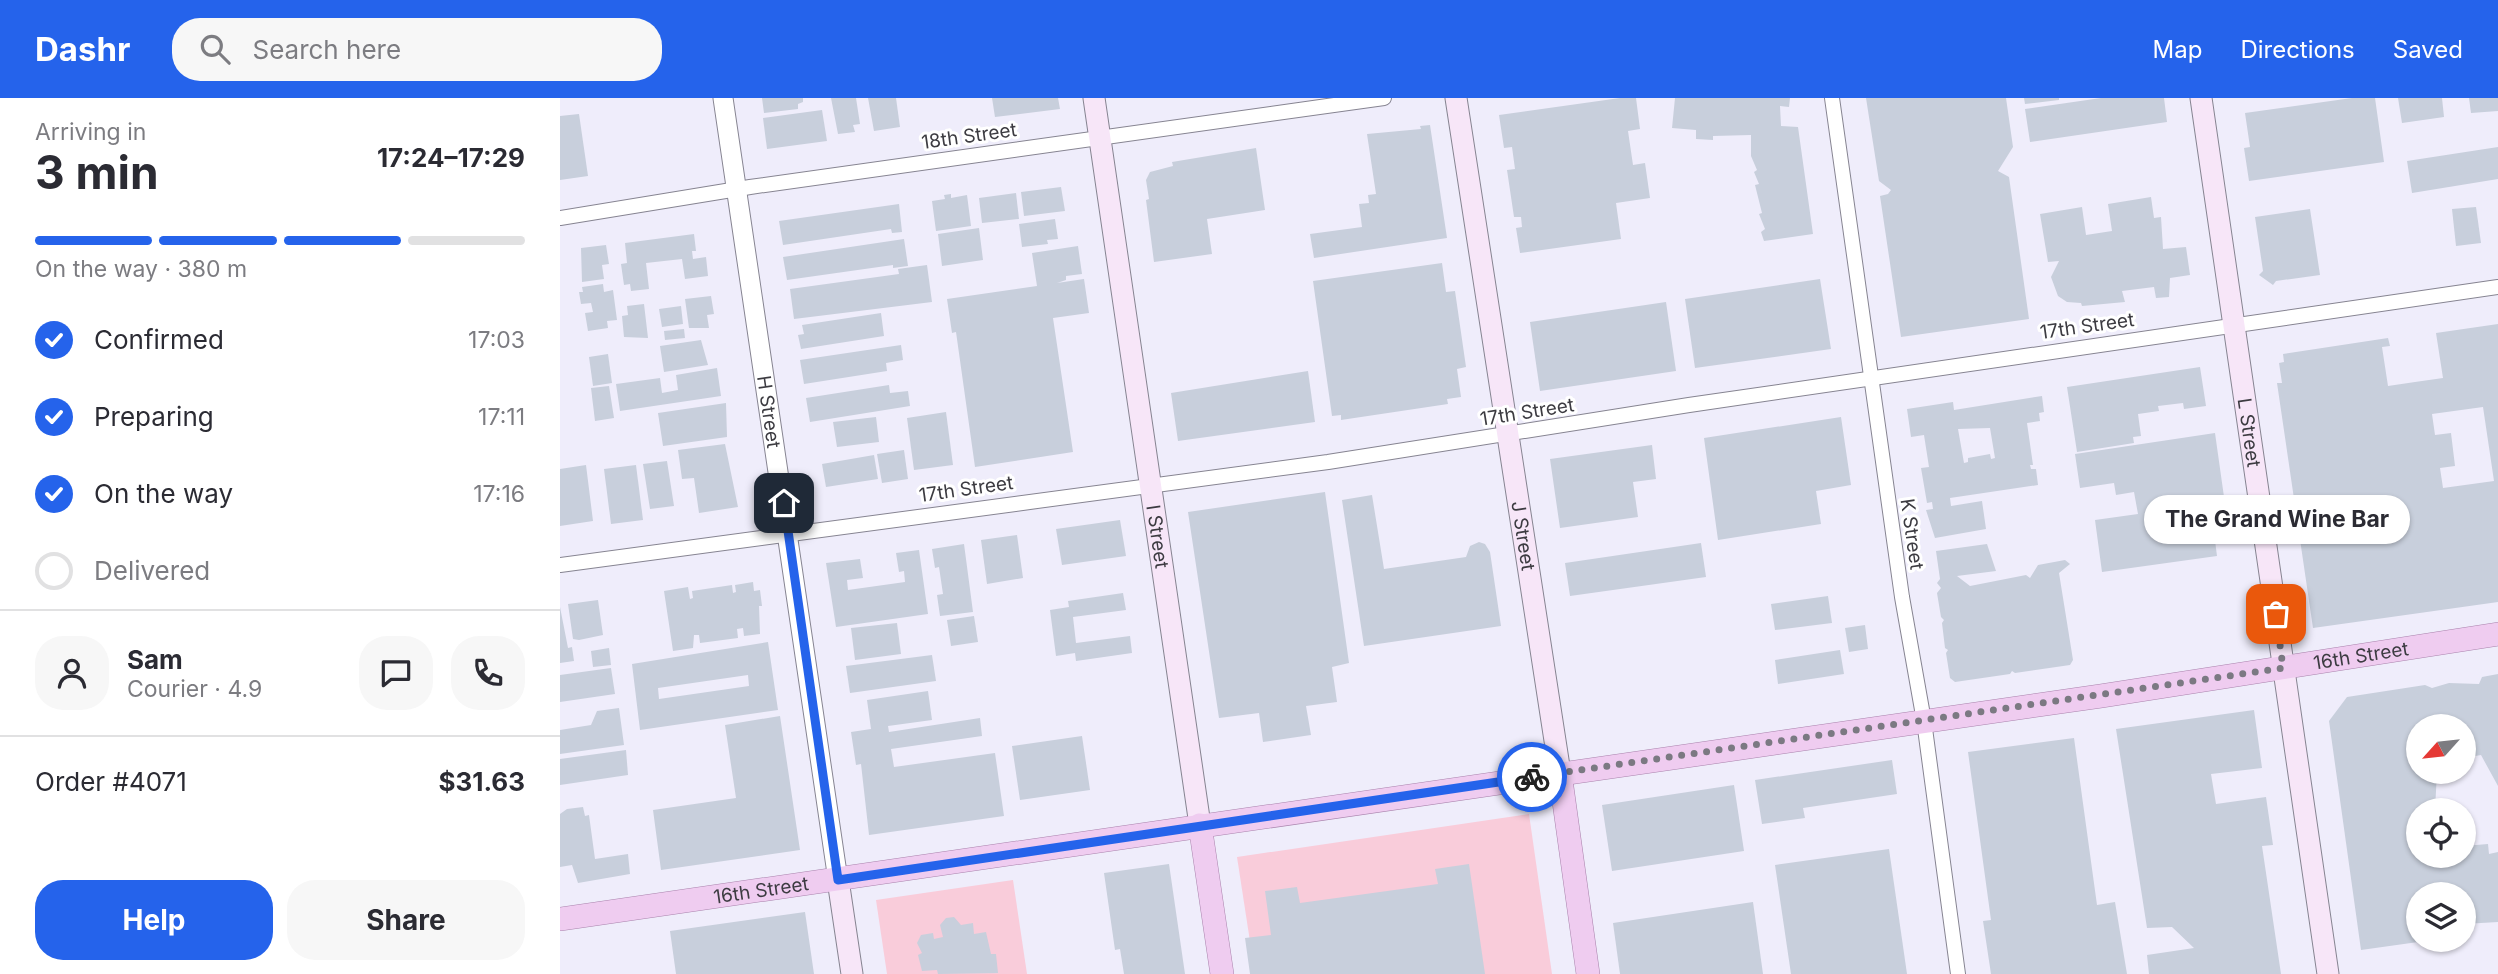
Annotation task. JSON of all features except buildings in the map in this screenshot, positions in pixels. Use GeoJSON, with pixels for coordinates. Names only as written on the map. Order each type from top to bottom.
{"type":"FeatureCollection","features":[{"type":"Feature","properties":{"kind":"main road","name":"I Street"},"geometry":{"type":"LineString","coordinates":[[1094,98],[1222,974]]}},
{"type":"Feature","properties":{"kind":"main road","name":"J Street"},"geometry":{"type":"LineString","coordinates":[[1456,98],[1560,773],[1588,974]]}},
{"type":"Feature","properties":{"kind":"main road","name":"L Street"},"geometry":{"type":"LineString","coordinates":[[2200,98],[2328,974]]}},
{"type":"Feature","properties":{"kind":"main road","name":"16th Street"},"geometry":{"type":"LineString","coordinates":[[560,919],[1378,798],[1924,721],[2498,634]]}},
{"type":"Feature","properties":{"kind":"main road","name":"H Street"},"geometry":{"type":"LineString","coordinates":[[838,880],[852,974]]}},
{"type":"Feature","properties":{"kind":"street","name":"H Street"},"geometry":{"type":"LineString","coordinates":[[723,98],[838,880]]}},
{"type":"Feature","properties":{"kind":"street","name":"18th Street"},"geometry":{"type":"LineString","coordinates":[[560,218],[736,189],[1384,98]]}},
{"type":"Feature","properties":{"kind":"street","name":"K Street"},"geometry":{"type":"LineString","coordinates":[[1832,98],[1870,379],[1902,597],[1924,721],[1958,974]]}},
{"type":"Feature","properties":{"kind":"street","name":"17th Street"},"geometry":{"type":"LineString","coordinates":[[560,565],[1508,435],[2498,286]]}},
{"type":"Feature","properties":{"kind":"shaded area"},"geometry":{"type":"Polygon","coordinates":[[[1529,814],[1552,974],[1255,974],[1237,857],[1529,814]]]}},
{"type":"Feature","properties":{"kind":"shaded area"},"geometry":{"type":"Polygon","coordinates":[[[1013,880],[1027,974],[887,974],[876,900],[1013,880]]]}},
{"type":"Feature","properties":{"kind":"way so far"},"geometry":{"type":"LineString","coordinates":[[1532,777],[2283,668],[2276,614]]}},
{"type":"Feature","properties":{"kind":"place","name":"The Grand Wine Bar"},"geometry":{"type":"Point","coordinates":[2276,614]}},
{"type":"Feature","properties":{"kind":"route"},"geometry":{"type":"LineString","coordinates":[[784,503],[838,880],[1532,777]]}}]}
